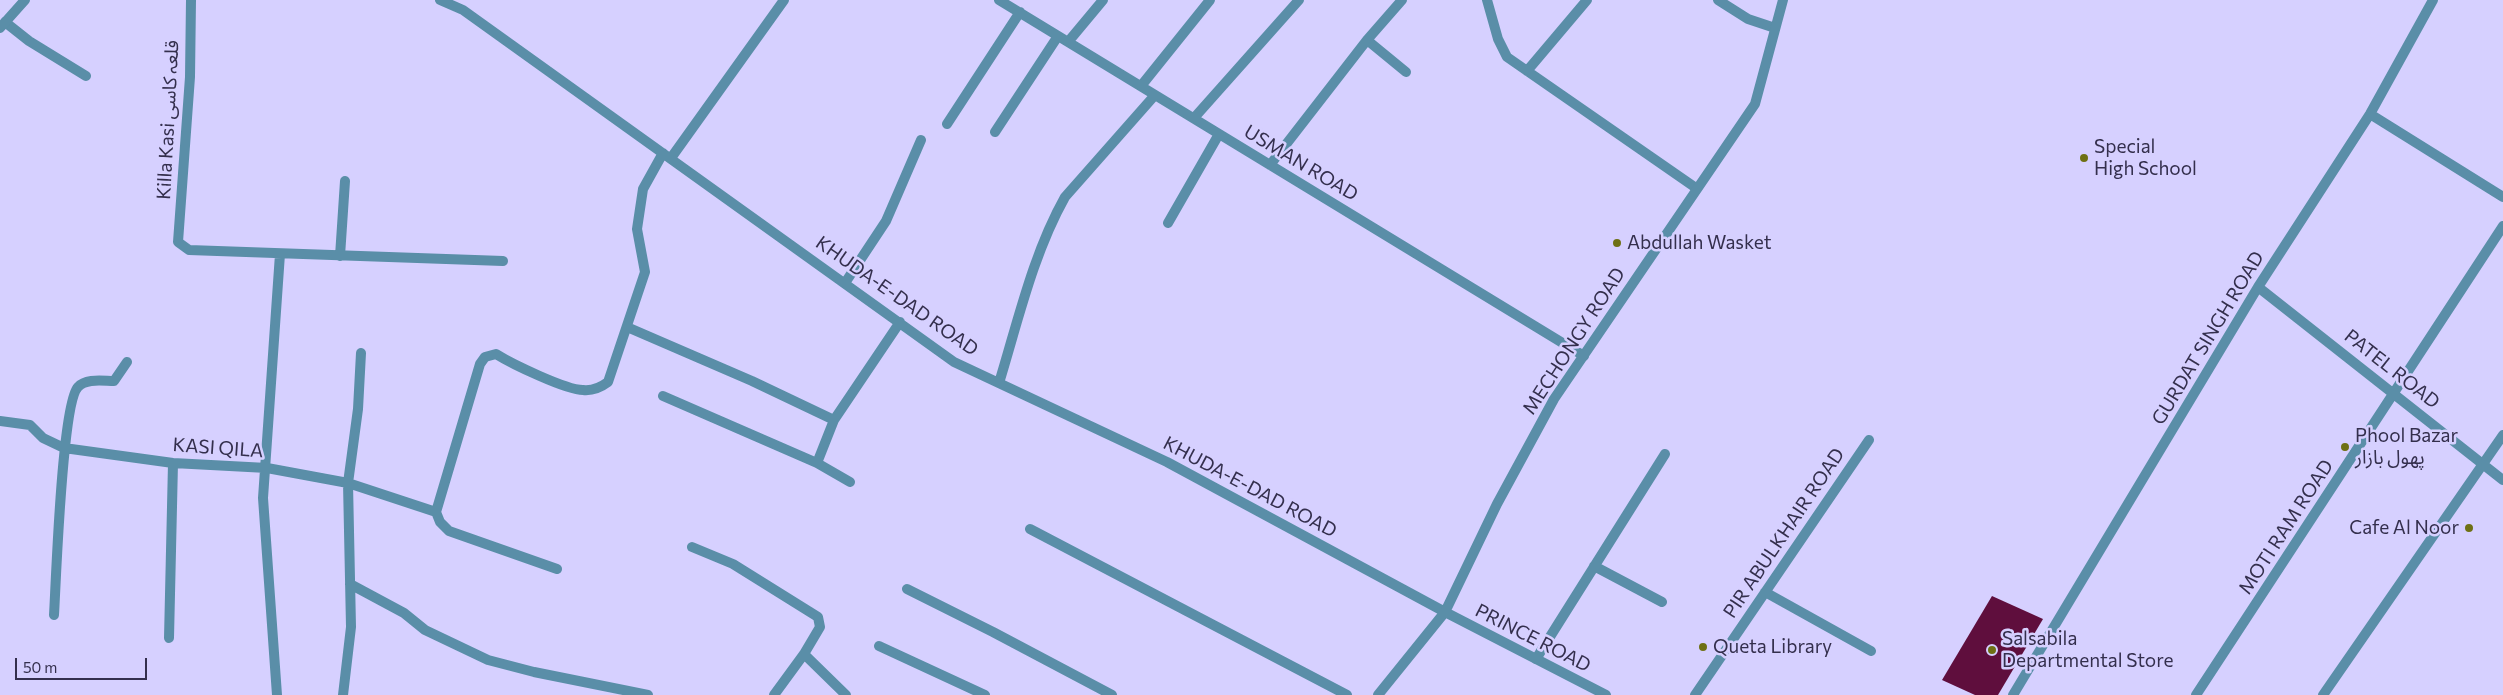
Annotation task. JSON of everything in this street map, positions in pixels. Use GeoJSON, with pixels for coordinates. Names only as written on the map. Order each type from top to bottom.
{"type":"FeatureCollection","features":[{"type":"Feature","properties":{"kind":"street"},"geometry":{"type":"LineString","coordinates":[[26,0],[2,25],[86,76]]}},
{"type":"Feature","properties":{"kind":"street","name":"Killa Kasi قلعہ کاسی"},"geometry":{"type":"LineString","coordinates":[[191,0],[190,77],[178,242],[189,250],[280,254]]}},
{"type":"Feature","properties":{"kind":"street","name":"KHUDA-E-DAD ROAD"},"geometry":{"type":"LineString","coordinates":[[440,0],[463,10],[954,362],[1167,462],[1445,612]]}},
{"type":"Feature","properties":{"kind":"street"},"geometry":{"type":"LineString","coordinates":[[557,569],[449,531],[440,522],[436,512],[480,364],[485,357],[496,354],[517,367],[582,390],[599,389],[608,382],[645,272],[637,229],[643,189],[784,0]]}},
{"type":"Feature","properties":{"kind":"street"},"geometry":{"type":"LineString","coordinates":[[1068,42],[1103,0]]}},
{"type":"Feature","properties":{"kind":"street"},"geometry":{"type":"LineString","coordinates":[[1141,86],[1210,0]]}},
{"type":"Feature","properties":{"kind":"street"},"geometry":{"type":"LineString","coordinates":[[1194,118],[1299,0]]}},
{"type":"Feature","properties":{"kind":"street"},"geometry":{"type":"LineString","coordinates":[[1487,0],[1501,48],[1507,57],[1696,188]]}},
{"type":"Feature","properties":{"kind":"street"},"geometry":{"type":"LineString","coordinates":[[1527,71],[1587,0]]}},
{"type":"Feature","properties":{"kind":"street"},"geometry":{"type":"LineString","coordinates":[[1718,0],[1742,16],[1775,28]]}},
{"type":"Feature","properties":{"kind":"street","name":"MECHONGY ROAD"},"geometry":{"type":"LineString","coordinates":[[1378,695],[1445,612],[1497,504],[1554,400],[1696,188],[1755,104],[1783,0]]}},
{"type":"Feature","properties":{"kind":"street","name":"GURDAT SINGH ROAD"},"geometry":{"type":"LineString","coordinates":[[2013,695],[2258,287],[2370,114],[2433,0]]}},
{"type":"Feature","properties":{"kind":"street","name":"USMAN ROAD"},"geometry":{"type":"LineString","coordinates":[[1002,1],[1584,356]]}},
{"type":"Feature","properties":{"kind":"street"},"geometry":{"type":"LineString","coordinates":[[1270,165],[1399,1]]}},
{"type":"Feature","properties":{"kind":"street"},"geometry":{"type":"LineString","coordinates":[[947,124],[1020,12]]}},
{"type":"Feature","properties":{"kind":"street"},"geometry":{"type":"LineString","coordinates":[[995,132],[1058,36]]}},
{"type":"Feature","properties":{"kind":"street"},"geometry":{"type":"LineString","coordinates":[[1367,40],[1406,72]]}},
{"type":"Feature","properties":{"kind":"street"},"geometry":{"type":"LineString","coordinates":[[999,383],[1044,240],[1058,209],[1065,197],[1156,95]]}},
{"type":"Feature","properties":{"kind":"street"},"geometry":{"type":"LineString","coordinates":[[2370,114],[2503,196]]}},
{"type":"Feature","properties":{"kind":"street"},"geometry":{"type":"LineString","coordinates":[[1168,224],[1219,134]]}},
{"type":"Feature","properties":{"kind":"street"},"geometry":{"type":"LineString","coordinates":[[845,283],[886,221],[921,140]]}},
{"type":"Feature","properties":{"kind":"street"},"geometry":{"type":"LineString","coordinates":[[340,256],[345,181]]}},
{"type":"Feature","properties":{"kind":"street","name":"MOTI RAM ROAD"},"geometry":{"type":"LineString","coordinates":[[2196,695],[2395,394],[2503,226]]}},
{"type":"Feature","properties":{"kind":"street"},"geometry":{"type":"LineString","coordinates":[[277,695],[263,498],[267,468],[280,254],[503,261]]}},
{"type":"Feature","properties":{"kind":"street","name":"PATEL ROAD"},"geometry":{"type":"LineString","coordinates":[[2258,287],[2503,480]]}},
{"type":"Feature","properties":{"kind":"street"},"geometry":{"type":"LineString","coordinates":[[817,463],[834,420],[900,322]]}},
{"type":"Feature","properties":{"kind":"street"},"geometry":{"type":"LineString","coordinates":[[626,327],[752,381],[834,420]]}},
{"type":"Feature","properties":{"kind":"street"},"geometry":{"type":"LineString","coordinates":[[343,695],[351,627],[348,483],[358,409],[361,353]]}},
{"type":"Feature","properties":{"kind":"street"},"geometry":{"type":"LineString","coordinates":[[54,615],[64,448],[76,388],[83,382],[114,380],[127,362]]}},
{"type":"Feature","properties":{"kind":"street"},"geometry":{"type":"LineString","coordinates":[[663,396],[817,463],[850,482]]}},
{"type":"Feature","properties":{"kind":"street","name":"KASI QILA"},"geometry":{"type":"LineString","coordinates":[[0,422],[30,425],[43,438],[64,448],[173,463],[267,468],[348,483],[436,512]]}},
{"type":"Feature","properties":{"kind":"street"},"geometry":{"type":"LineString","coordinates":[[2323,695],[2503,435]]}},
{"type":"Feature","properties":{"kind":"street","name":"PIR ABULKHAIR ROAD"},"geometry":{"type":"LineString","coordinates":[[1695,695],[1869,440]]}},
{"type":"Feature","properties":{"kind":"street"},"geometry":{"type":"LineString","coordinates":[[1536,659],[1665,454]]}},
{"type":"Feature","properties":{"kind":"street"},"geometry":{"type":"LineString","coordinates":[[169,638],[173,463]]}},
{"type":"Feature","properties":{"kind":"street"},"geometry":{"type":"LineString","coordinates":[[1030,529],[1347,695]]}},
{"type":"Feature","properties":{"kind":"street"},"geometry":{"type":"LineString","coordinates":[[692,547],[733,564],[818,617],[820,627],[804,654],[774,695]]}},
{"type":"Feature","properties":{"kind":"street"},"geometry":{"type":"LineString","coordinates":[[1594,566],[1662,602]]}},
{"type":"Feature","properties":{"kind":"street"},"geometry":{"type":"LineString","coordinates":[[350,584],[404,613],[425,630],[488,660],[534,672],[648,695]]}},
{"type":"Feature","properties":{"kind":"street"},"geometry":{"type":"LineString","coordinates":[[907,589],[1112,695]]}},
{"type":"Feature","properties":{"kind":"street"},"geometry":{"type":"LineString","coordinates":[[1765,592],[1871,651]]}},
{"type":"Feature","properties":{"kind":"street","name":"PRINCE ROAD"},"geometry":{"type":"LineString","coordinates":[[1445,612],[1606,695]]}},
{"type":"Feature","properties":{"kind":"street"},"geometry":{"type":"LineString","coordinates":[[879,646],[985,695]]}},
{"type":"Feature","properties":{"kind":"street"},"geometry":{"type":"LineString","coordinates":[[804,654],[846,695]]}},
{"type":"Feature","properties":{"kind":"building","name":"Salsabila Departmental Store"},"geometry":{"type":"Polygon","coordinates":[[[1992,596],[2043,619],[1998,695],[1975,695],[1942,680],[1992,596]]]}},
{"type":"Feature","properties":{"kind":"place","name":"Special High School"},"geometry":{"type":"Point","coordinates":[2084,158]}},
{"type":"Feature","properties":{"kind":"place","name":"Abdullah Wasket"},"geometry":{"type":"Point","coordinates":[1617,243]}},
{"type":"Feature","properties":{"kind":"place","name":"Phool Bazar پھول بازار"},"geometry":{"type":"Point","coordinates":[2345,447]}},
{"type":"Feature","properties":{"kind":"place","name":"Cafe Al Noor"},"geometry":{"type":"Point","coordinates":[2469,528]}},
{"type":"Feature","properties":{"kind":"place","name":"Queta Library"},"geometry":{"type":"Point","coordinates":[1703,647]}},
{"type":"Feature","properties":{"kind":"place","name":"Salsabila Departmental Store"},"geometry":{"type":"Point","coordinates":[1992,650]}}]}
